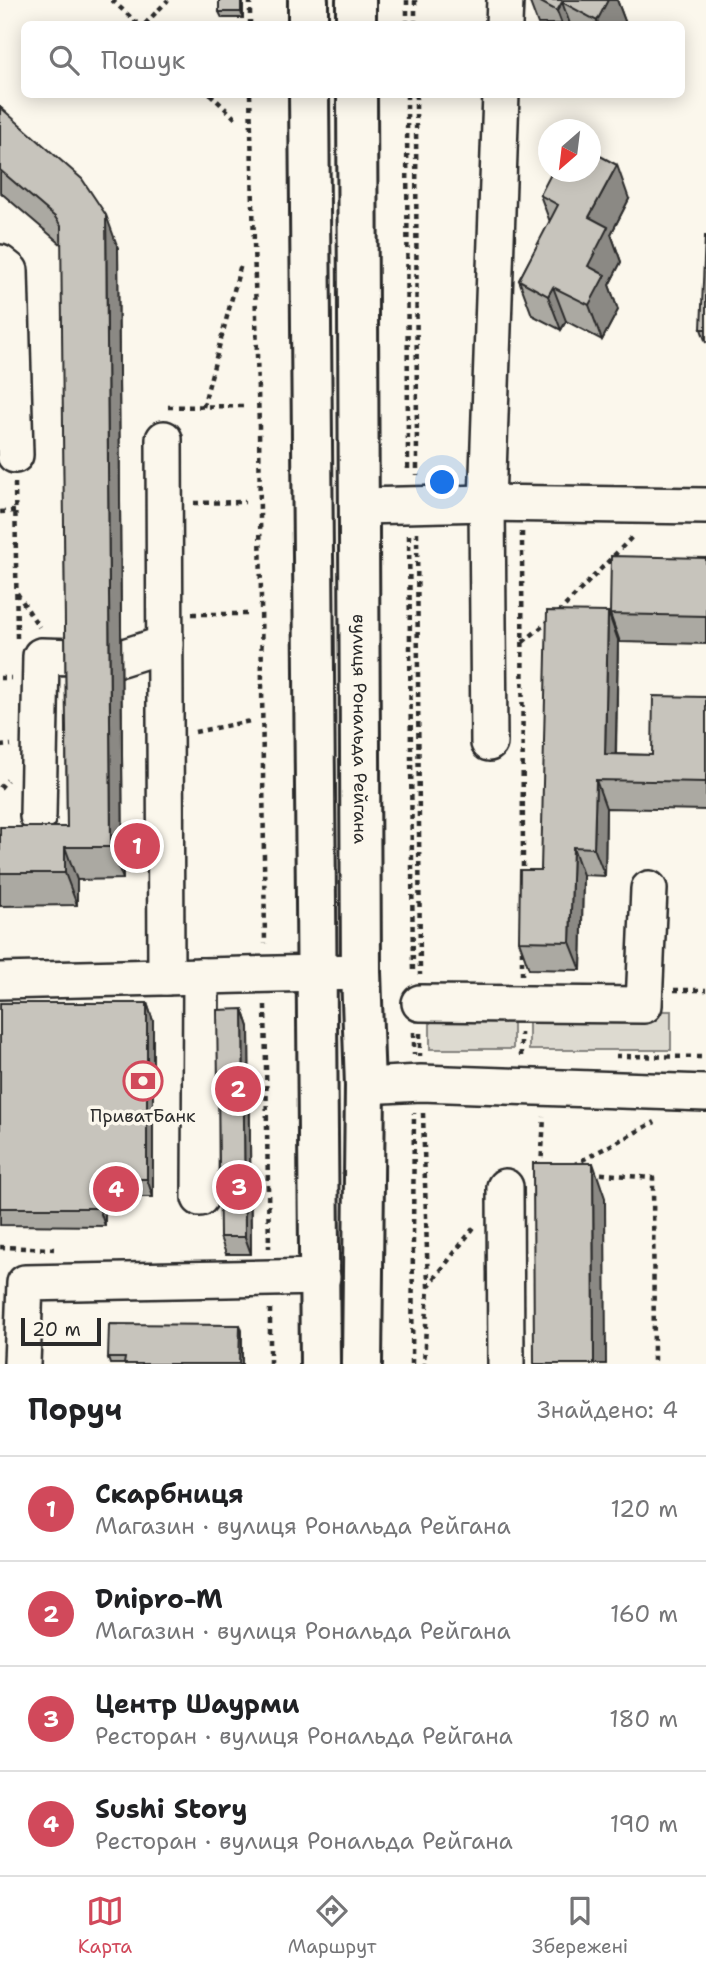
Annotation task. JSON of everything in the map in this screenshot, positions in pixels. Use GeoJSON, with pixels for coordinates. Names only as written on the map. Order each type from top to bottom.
{"type":"FeatureCollection","features":[{"type":"Feature","properties":{"kind":"main road"},"geometry":{"type":"LineString","coordinates":[[308,0],[308,21]]}},
{"type":"Feature","properties":{"kind":"main road"},"geometry":{"type":"LineString","coordinates":[[356,0],[356,21]]}},
{"type":"Feature","properties":{"kind":"main road"},"geometry":{"type":"LineString","coordinates":[[309,98],[322,1278],[320,1364]]}},
{"type":"Feature","properties":{"kind":"main road","name":"вулиця Рональда Рейгана"},"geometry":{"type":"LineString","coordinates":[[357,98],[361,506],[361,972],[365,1086],[362,1364]]}},
{"type":"Feature","properties":{"kind":"lane"},"geometry":{"type":"LineString","coordinates":[[504,21],[505,0]]}},
{"type":"Feature","properties":{"kind":"lane"},"geometry":{"type":"LineString","coordinates":[[489,743],[487,503],[501,98]]}},
{"type":"Feature","properties":{"kind":"lane"},"geometry":{"type":"LineString","coordinates":[[0,262],[10,271],[15,455]]}},
{"type":"Feature","properties":{"kind":"lane"},"geometry":{"type":"LineString","coordinates":[[164,439],[166,977]]}},
{"type":"Feature","properties":{"kind":"lane"},"geometry":{"type":"LineString","coordinates":[[361,506],[487,503],[706,506]]}},
{"type":"Feature","properties":{"kind":"lane"},"geometry":{"type":"LineString","coordinates":[[121,658],[165,629]]}},
{"type":"Feature","properties":{"kind":"lane"},"geometry":{"type":"LineString","coordinates":[[38,816],[41,656],[77,657]]}},
{"type":"Feature","properties":{"kind":"lane"},"geometry":{"type":"LineString","coordinates":[[416,1005],[644,1005],[649,890]]}},
{"type":"Feature","properties":{"kind":"lane"},"geometry":{"type":"LineString","coordinates":[[0,981],[361,972]]}},
{"type":"Feature","properties":{"kind":"lane"},"geometry":{"type":"LineString","coordinates":[[200,1198],[201,976]]}},
{"type":"Feature","properties":{"kind":"lane"},"geometry":{"type":"LineString","coordinates":[[365,1086],[417,1083],[706,1093]]}},
{"type":"Feature","properties":{"kind":"lane"},"geometry":{"type":"LineString","coordinates":[[505,1187],[506,1364]]}},
{"type":"Feature","properties":{"kind":"lane"},"geometry":{"type":"LineString","coordinates":[[22,1364],[25,1283],[270,1276],[322,1278]]}},
{"type":"Feature","properties":{"kind":"path"},"geometry":{"type":"LineString","coordinates":[[112,0],[135,21]]}},
{"type":"Feature","properties":{"kind":"path"},"geometry":{"type":"LineString","coordinates":[[148,21],[168,0]]}},
{"type":"Feature","properties":{"kind":"path"},"geometry":{"type":"LineString","coordinates":[[250,0],[250,21]]}},
{"type":"Feature","properties":{"kind":"path"},"geometry":{"type":"LineString","coordinates":[[407,0],[407,21]]}},
{"type":"Feature","properties":{"kind":"path"},"geometry":{"type":"LineString","coordinates":[[415,0],[415,21]]}},
{"type":"Feature","properties":{"kind":"path"},"geometry":{"type":"LineString","coordinates":[[214,98],[238,121]]}},
{"type":"Feature","properties":{"kind":"path"},"geometry":{"type":"LineString","coordinates":[[250,98],[259,428],[270,1364]]}},
{"type":"Feature","properties":{"kind":"path"},"geometry":{"type":"LineString","coordinates":[[407,98],[417,1083],[412,1364]]}},
{"type":"Feature","properties":{"kind":"path"},"geometry":{"type":"LineString","coordinates":[[416,98],[413,504],[416,1005],[417,1083],[428,1287],[424,1364]]}},
{"type":"Feature","properties":{"kind":"path"},"geometry":{"type":"LineString","coordinates":[[204,407],[241,264]]}},
{"type":"Feature","properties":{"kind":"path"},"geometry":{"type":"LineString","coordinates":[[164,439],[168,407],[243,406]]}},
{"type":"Feature","properties":{"kind":"path"},"geometry":{"type":"LineString","coordinates":[[15,455],[17,642]]}},
{"type":"Feature","properties":{"kind":"path"},"geometry":{"type":"LineString","coordinates":[[164,504],[245,502]]}},
{"type":"Feature","properties":{"kind":"path"},"geometry":{"type":"LineString","coordinates":[[522,504],[523,879]]}},
{"type":"Feature","properties":{"kind":"path"},"geometry":{"type":"LineString","coordinates":[[488,670],[564,608],[662,505]]}},
{"type":"Feature","properties":{"kind":"path"},"geometry":{"type":"LineString","coordinates":[[0,512],[15,511]]}},
{"type":"Feature","properties":{"kind":"path"},"geometry":{"type":"LineString","coordinates":[[165,629],[247,614]]}},
{"type":"Feature","properties":{"kind":"path"},"geometry":{"type":"LineString","coordinates":[[165,738],[250,721]]}},
{"type":"Feature","properties":{"kind":"path"},"geometry":{"type":"LineString","coordinates":[[521,1056],[523,934]]}},
{"type":"Feature","properties":{"kind":"path"},"geometry":{"type":"LineString","coordinates":[[541,1168],[545,1105]]}},
{"type":"Feature","properties":{"kind":"path"},"geometry":{"type":"LineString","coordinates":[[575,1171],[562,1170],[659,1119]]}},
{"type":"Feature","properties":{"kind":"path"},"geometry":{"type":"LineString","coordinates":[[428,1287],[521,1166],[552,1169]]}},
{"type":"Feature","properties":{"kind":"path"},"geometry":{"type":"LineString","coordinates":[[588,1172],[653,1178],[654,1364]]}},
{"type":"Feature","properties":{"kind":"shaded area"},"geometry":{"type":"Polygon","coordinates":[[[513,1009],[513,1049],[430,1049],[430,1010],[513,1009]]]}},
{"type":"Feature","properties":{"kind":"shaded area"},"geometry":{"type":"Polygon","coordinates":[[[529,1011],[671,1011],[671,1050],[529,1050],[529,1011]]]}},
{"type":"Feature","properties":{"kind":"building"},"geometry":{"type":"Polygon","coordinates":[[[219,0],[241,0],[241,12],[219,12],[219,0]]]}},
{"type":"Feature","properties":{"kind":"building"},"geometry":{"type":"Polygon","coordinates":[[[537,0],[608,0],[597,21],[562,2],[557,11],[537,0]]]}},
{"type":"Feature","properties":{"kind":"building"},"geometry":{"type":"Polygon","coordinates":[[[0,107],[82,179],[106,215],[111,847],[65,847],[65,873],[0,873],[0,827],[67,827],[61,226],[55,217],[0,170],[0,107]]]}},
{"type":"Feature","properties":{"kind":"building"},"geometry":{"type":"Polygon","coordinates":[[[601,156],[617,165],[589,217],[608,227],[588,266],[605,275],[589,305],[553,287],[548,296],[519,280],[558,205],[540,195],[547,182],[601,182],[601,156]]]}},
{"type":"Feature","properties":{"kind":"building"},"geometry":{"type":"Polygon","coordinates":[[[705,236],[706,329],[701,329],[705,236]]]}},
{"type":"Feature","properties":{"kind":"building"},"geometry":{"type":"Polygon","coordinates":[[[611,556],[706,558],[706,616],[610,614],[611,556]]]}},
{"type":"Feature","properties":{"kind":"building"},"geometry":{"type":"Polygon","coordinates":[[[547,611],[608,612],[605,754],[652,755],[653,696],[706,697],[706,782],[596,780],[594,848],[573,847],[570,942],[519,941],[520,870],[541,870],[547,611]]]}},
{"type":"Feature","properties":{"kind":"building"},"geometry":{"type":"Polygon","coordinates":[[[0,1003],[147,1003],[147,1179],[99,1179],[99,1208],[0,1208],[0,1003]]]}},
{"type":"Feature","properties":{"kind":"building"},"geometry":{"type":"Polygon","coordinates":[[[243,1009],[245,1237],[220,1237],[217,1010],[243,1009]]]}},
{"type":"Feature","properties":{"kind":"building"},"geometry":{"type":"Polygon","coordinates":[[[533,1163],[593,1163],[594,1364],[534,1364],[533,1163]]]}},
{"type":"Feature","properties":{"kind":"building"},"geometry":{"type":"Polygon","coordinates":[[[109,1324],[240,1325],[239,1364],[124,1364],[125,1358],[108,1358],[109,1324]]]}},
{"type":"Feature","properties":{"kind":"place","name":"Скарбниця"},"geometry":{"type":"Point","coordinates":[137,846]}},
{"type":"Feature","properties":{"kind":"place","name":"ПриватБанк"},"geometry":{"type":"Point","coordinates":[143,1081]}},
{"type":"Feature","properties":{"kind":"place","name":"Dnipro-M"},"geometry":{"type":"Point","coordinates":[238,1089]}},
{"type":"Feature","properties":{"kind":"place","name":"Центр Шаурми"},"geometry":{"type":"Point","coordinates":[239,1187]}},
{"type":"Feature","properties":{"kind":"place","name":"Sushi Story"},"geometry":{"type":"Point","coordinates":[116,1189]}}]}
